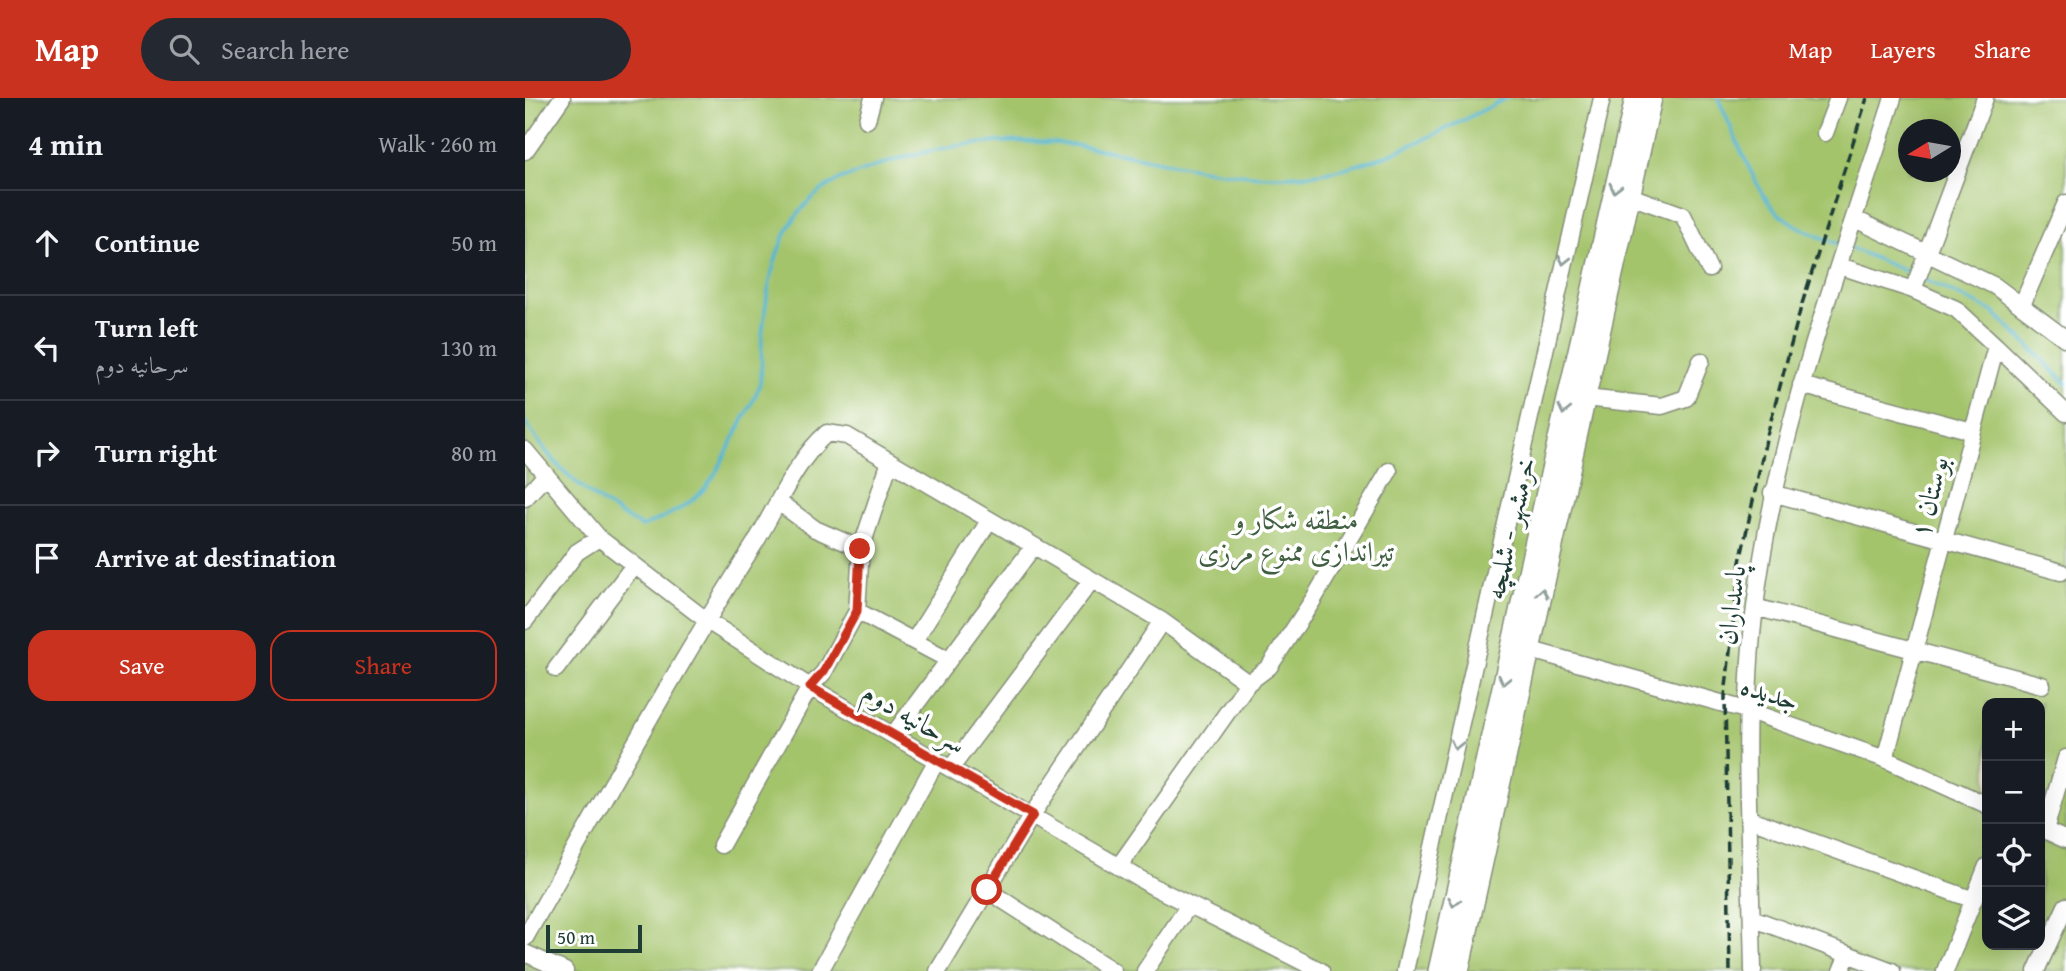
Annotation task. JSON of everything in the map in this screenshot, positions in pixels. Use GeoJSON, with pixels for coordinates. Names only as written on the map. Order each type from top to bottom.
{"type":"FeatureCollection","features":[{"type":"Feature","properties":{"kind":"highway","name":"خرمشهر - شلمچه"},"geometry":{"type":"LineString","coordinates":[[1458,971],[1520,648],[1636,98]]}},
{"type":"Feature","properties":{"kind":"highway","name":"خرمشهر - شلمچه"},"geometry":{"type":"LineString","coordinates":[[1439,971],[1585,398],[1651,98]]}},
{"type":"Feature","properties":{"kind":"street"},"geometry":{"type":"LineString","coordinates":[[525,151],[562,98]]}},
{"type":"Feature","properties":{"kind":"street"},"geometry":{"type":"LineString","coordinates":[[867,120],[873,98]]}},
{"type":"Feature","properties":{"kind":"street"},"geometry":{"type":"LineString","coordinates":[[1405,971],[1602,98]]}},
{"type":"Feature","properties":{"kind":"street"},"geometry":{"type":"LineString","coordinates":[[1825,133],[1838,98]]}},
{"type":"Feature","properties":{"kind":"street","name":"پاسداران"},"geometry":{"type":"LineString","coordinates":[[1753,971],[1746,710],[1755,607],[1773,493],[1801,384],[1893,98]]}},
{"type":"Feature","properties":{"kind":"street"},"geometry":{"type":"LineString","coordinates":[[1914,287],[1985,98]]}},
{"type":"Feature","properties":{"kind":"street"},"geometry":{"type":"LineString","coordinates":[[1630,196],[1683,215],[1709,269]]}},
{"type":"Feature","properties":{"kind":"street"},"geometry":{"type":"LineString","coordinates":[[2022,305],[2066,203]]}},
{"type":"Feature","properties":{"kind":"street"},"geometry":{"type":"LineString","coordinates":[[1855,219],[1926,260],[1995,286],[2066,339]]}},
{"type":"Feature","properties":{"kind":"street"},"geometry":{"type":"LineString","coordinates":[[1841,261],[1914,287],[1956,309],[2066,413]]}},
{"type":"Feature","properties":{"kind":"street","name":"بوستان ۱"},"geometry":{"type":"LineString","coordinates":[[1885,759],[1996,346]]}},
{"type":"Feature","properties":{"kind":"street"},"geometry":{"type":"LineString","coordinates":[[1585,398],[1662,406],[1686,398],[1701,361]]}},
{"type":"Feature","properties":{"kind":"street"},"geometry":{"type":"LineString","coordinates":[[1801,384],[1972,431]]}},
{"type":"Feature","properties":{"kind":"street"},"geometry":{"type":"LineString","coordinates":[[525,938],[706,620],[780,503],[809,448],[827,433],[847,436],[1161,621],[1248,683]]}},
{"type":"Feature","properties":{"kind":"street","name":"سرحانیه دوم"},"geometry":{"type":"LineString","coordinates":[[525,450],[599,538],[706,620],[810,687],[1119,866],[1189,905],[1321,971]]}},
{"type":"Feature","properties":{"kind":"street"},"geometry":{"type":"LineString","coordinates":[[721,845],[810,687],[824,671],[857,611],[860,549],[891,461]]}},
{"type":"Feature","properties":{"kind":"street"},"geometry":{"type":"LineString","coordinates":[[1119,866],[1248,683],[1269,667],[1389,471]]}},
{"type":"Feature","properties":{"kind":"street"},"geometry":{"type":"LineString","coordinates":[[525,498],[545,475]]}},
{"type":"Feature","properties":{"kind":"street"},"geometry":{"type":"LineString","coordinates":[[1773,493],[2061,572]]}},
{"type":"Feature","properties":{"kind":"street"},"geometry":{"type":"LineString","coordinates":[[780,503],[815,529],[860,549]]}},
{"type":"Feature","properties":{"kind":"street"},"geometry":{"type":"LineString","coordinates":[[914,641],[989,521]]}},
{"type":"Feature","properties":{"kind":"street"},"geometry":{"type":"LineString","coordinates":[[525,621],[577,552],[599,538]]}},
{"type":"Feature","properties":{"kind":"street"},"geometry":{"type":"LineString","coordinates":[[893,735],[1033,547]]}},
{"type":"Feature","properties":{"kind":"street"},"geometry":{"type":"LineString","coordinates":[[556,669],[634,565]]}},
{"type":"Feature","properties":{"kind":"street"},"geometry":{"type":"LineString","coordinates":[[820,971],[944,764],[1091,581]]}},
{"type":"Feature","properties":{"kind":"street"},"geometry":{"type":"LineString","coordinates":[[1755,607],[2042,685]]}},
{"type":"Feature","properties":{"kind":"street"},"geometry":{"type":"LineString","coordinates":[[857,611],[949,660]]}},
{"type":"Feature","properties":{"kind":"street"},"geometry":{"type":"LineString","coordinates":[[939,971],[1033,815],[1161,621]]}},
{"type":"Feature","properties":{"kind":"street","name":"جدیده"},"geometry":{"type":"LineString","coordinates":[[1520,648],[1746,710],[1885,759],[1982,803]]}},
{"type":"Feature","properties":{"kind":"street"},"geometry":{"type":"LineString","coordinates":[[2044,824],[2066,758]]}},
{"type":"Feature","properties":{"kind":"street"},"geometry":{"type":"LineString","coordinates":[[1750,819],[1974,900]]}},
{"type":"Feature","properties":{"kind":"street"},"geometry":{"type":"LineString","coordinates":[[2045,830],[2066,840]]}},
{"type":"Feature","properties":{"kind":"street"},"geometry":{"type":"LineString","coordinates":[[1945,971],[1982,879]]}},
{"type":"Feature","properties":{"kind":"street"},"geometry":{"type":"LineString","coordinates":[[987,890],[1113,971]]}},
{"type":"Feature","properties":{"kind":"street"},"geometry":{"type":"LineString","coordinates":[[1145,971],[1189,905]]}},
{"type":"Feature","properties":{"kind":"street"},"geometry":{"type":"LineString","coordinates":[[2036,971],[2066,905]]}},
{"type":"Feature","properties":{"kind":"street"},"geometry":{"type":"LineString","coordinates":[[1752,918],[1892,971]]}},
{"type":"Feature","properties":{"kind":"street"},"geometry":{"type":"LineString","coordinates":[[525,953],[565,971]]}},
{"type":"Feature","properties":{"kind":"street"},"geometry":{"type":"LineString","coordinates":[[1840,971],[1848,954]]}},
{"type":"Feature","properties":{"kind":"green space","name":"منطقه شکار و تیراندازی ممنوع مرزی"},"geometry":{"type":"Polygon","coordinates":[[[525,98],[2066,98],[2066,971],[525,971],[525,98]]]}},
{"type":"Feature","properties":{"kind":"waterway"},"geometry":{"type":"LineString","coordinates":[[525,421],[548,454],[576,482],[607,506],[642,527],[691,501],[718,468],[759,387],[764,315],[778,251],[798,214],[812,198],[837,181],[918,154],[1008,142],[1068,144],[1225,173],[1303,175],[1357,165],[1383,156],[1434,135],[1507,98]]}},
{"type":"Feature","properties":{"kind":"waterway"},"geometry":{"type":"LineString","coordinates":[[1718,98],[1753,176],[1770,204],[1792,223],[1841,245]]}},
{"type":"Feature","properties":{"kind":"waterway"},"geometry":{"type":"LineString","coordinates":[[1848,247],[1912,274]]}},
{"type":"Feature","properties":{"kind":"waterway"},"geometry":{"type":"LineString","coordinates":[[1923,279],[1994,312],[2066,383]]}},
{"type":"Feature","properties":{"kind":"railway"},"geometry":{"type":"LineString","coordinates":[[1730,971],[1725,696],[1740,562],[1766,439],[1801,307],[1867,98]]}},
{"type":"Feature","properties":{"kind":"route"},"geometry":{"type":"LineString","coordinates":[[860,549],[857,611],[824,671],[810,687],[1033,815],[987,890]]}}]}
